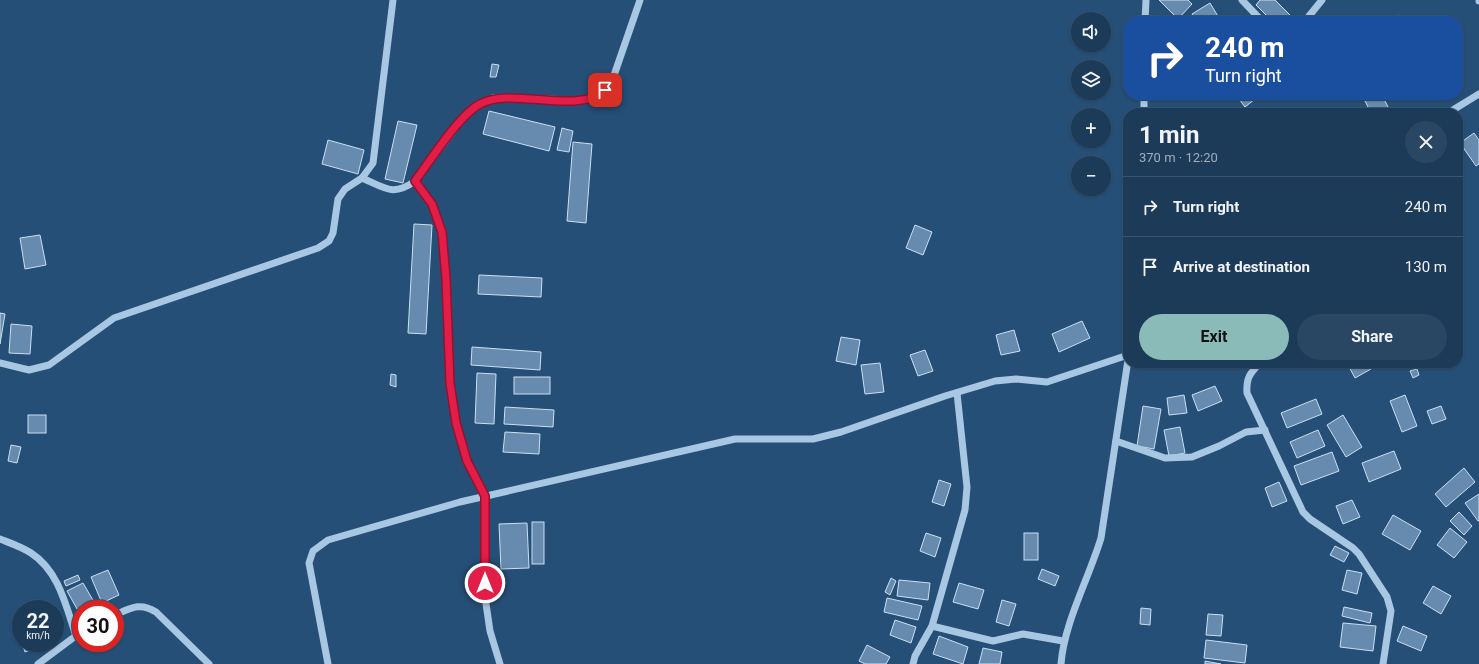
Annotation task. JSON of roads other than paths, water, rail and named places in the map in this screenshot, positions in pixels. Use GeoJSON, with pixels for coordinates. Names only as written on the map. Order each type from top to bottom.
{"type":"FeatureCollection","features":[{"type":"Feature","properties":{"kind":"street"},"geometry":{"type":"LineString","coordinates":[[0,363],[28,370],[49,365],[114,318],[318,248],[329,241],[333,233],[338,199],[345,189],[362,178],[373,163],[393,0]]}},
{"type":"Feature","properties":{"kind":"street"},"geometry":{"type":"LineString","coordinates":[[362,178],[393,191],[406,188],[415,181],[467,113],[480,104],[493,98],[579,100],[598,96],[611,84],[640,0]]}},
{"type":"Feature","properties":{"kind":"street"},"geometry":{"type":"LineString","coordinates":[[1145,16],[1146,0]]}},
{"type":"Feature","properties":{"kind":"street"},"geometry":{"type":"LineString","coordinates":[[1242,0],[1257,16]]}},
{"type":"Feature","properties":{"kind":"street"},"geometry":{"type":"LineString","coordinates":[[1309,16],[1322,0]]}},
{"type":"Feature","properties":{"kind":"street"},"geometry":{"type":"LineString","coordinates":[[1456,108],[1479,94]]}},
{"type":"Feature","properties":{"kind":"street"},"geometry":{"type":"LineString","coordinates":[[415,181],[432,204],[442,232],[446,278],[450,383],[456,423],[467,461],[485,496],[485,597],[490,630],[500,664]]}},
{"type":"Feature","properties":{"kind":"street"},"geometry":{"type":"LineString","coordinates":[[328,664],[309,563],[313,551],[328,540],[485,496],[735,439],[813,439],[841,432],[957,392],[995,381],[1016,379],[1047,382],[1123,357]]}},
{"type":"Feature","properties":{"kind":"street"},"geometry":{"type":"LineString","coordinates":[[1061,664],[1063,641],[1095,558],[1101,538],[1127,368]]}},
{"type":"Feature","properties":{"kind":"street"},"geometry":{"type":"LineString","coordinates":[[1255,368],[1249,374],[1246,382],[1247,392],[1303,512],[1310,519],[1353,548],[1387,597],[1391,612],[1383,664]]}},
{"type":"Feature","properties":{"kind":"street"},"geometry":{"type":"LineString","coordinates":[[913,664],[915,656],[932,626],[966,510],[967,487],[957,392]]}},
{"type":"Feature","properties":{"kind":"street"},"geometry":{"type":"LineString","coordinates":[[1116,441],[1165,458],[1192,457],[1246,432],[1265,430]]}},
{"type":"Feature","properties":{"kind":"street"},"geometry":{"type":"LineString","coordinates":[[0,539],[30,552],[53,574],[72,618]]}},
{"type":"Feature","properties":{"kind":"street"},"geometry":{"type":"LineString","coordinates":[[124,611],[137,606],[148,607],[156,612],[209,664]]}},
{"type":"Feature","properties":{"kind":"street"},"geometry":{"type":"LineString","coordinates":[[932,626],[993,641],[1023,634],[1063,641]]}},
{"type":"Feature","properties":{"kind":"street"},"geometry":{"type":"LineString","coordinates":[[38,664],[72,639]]}}]}
